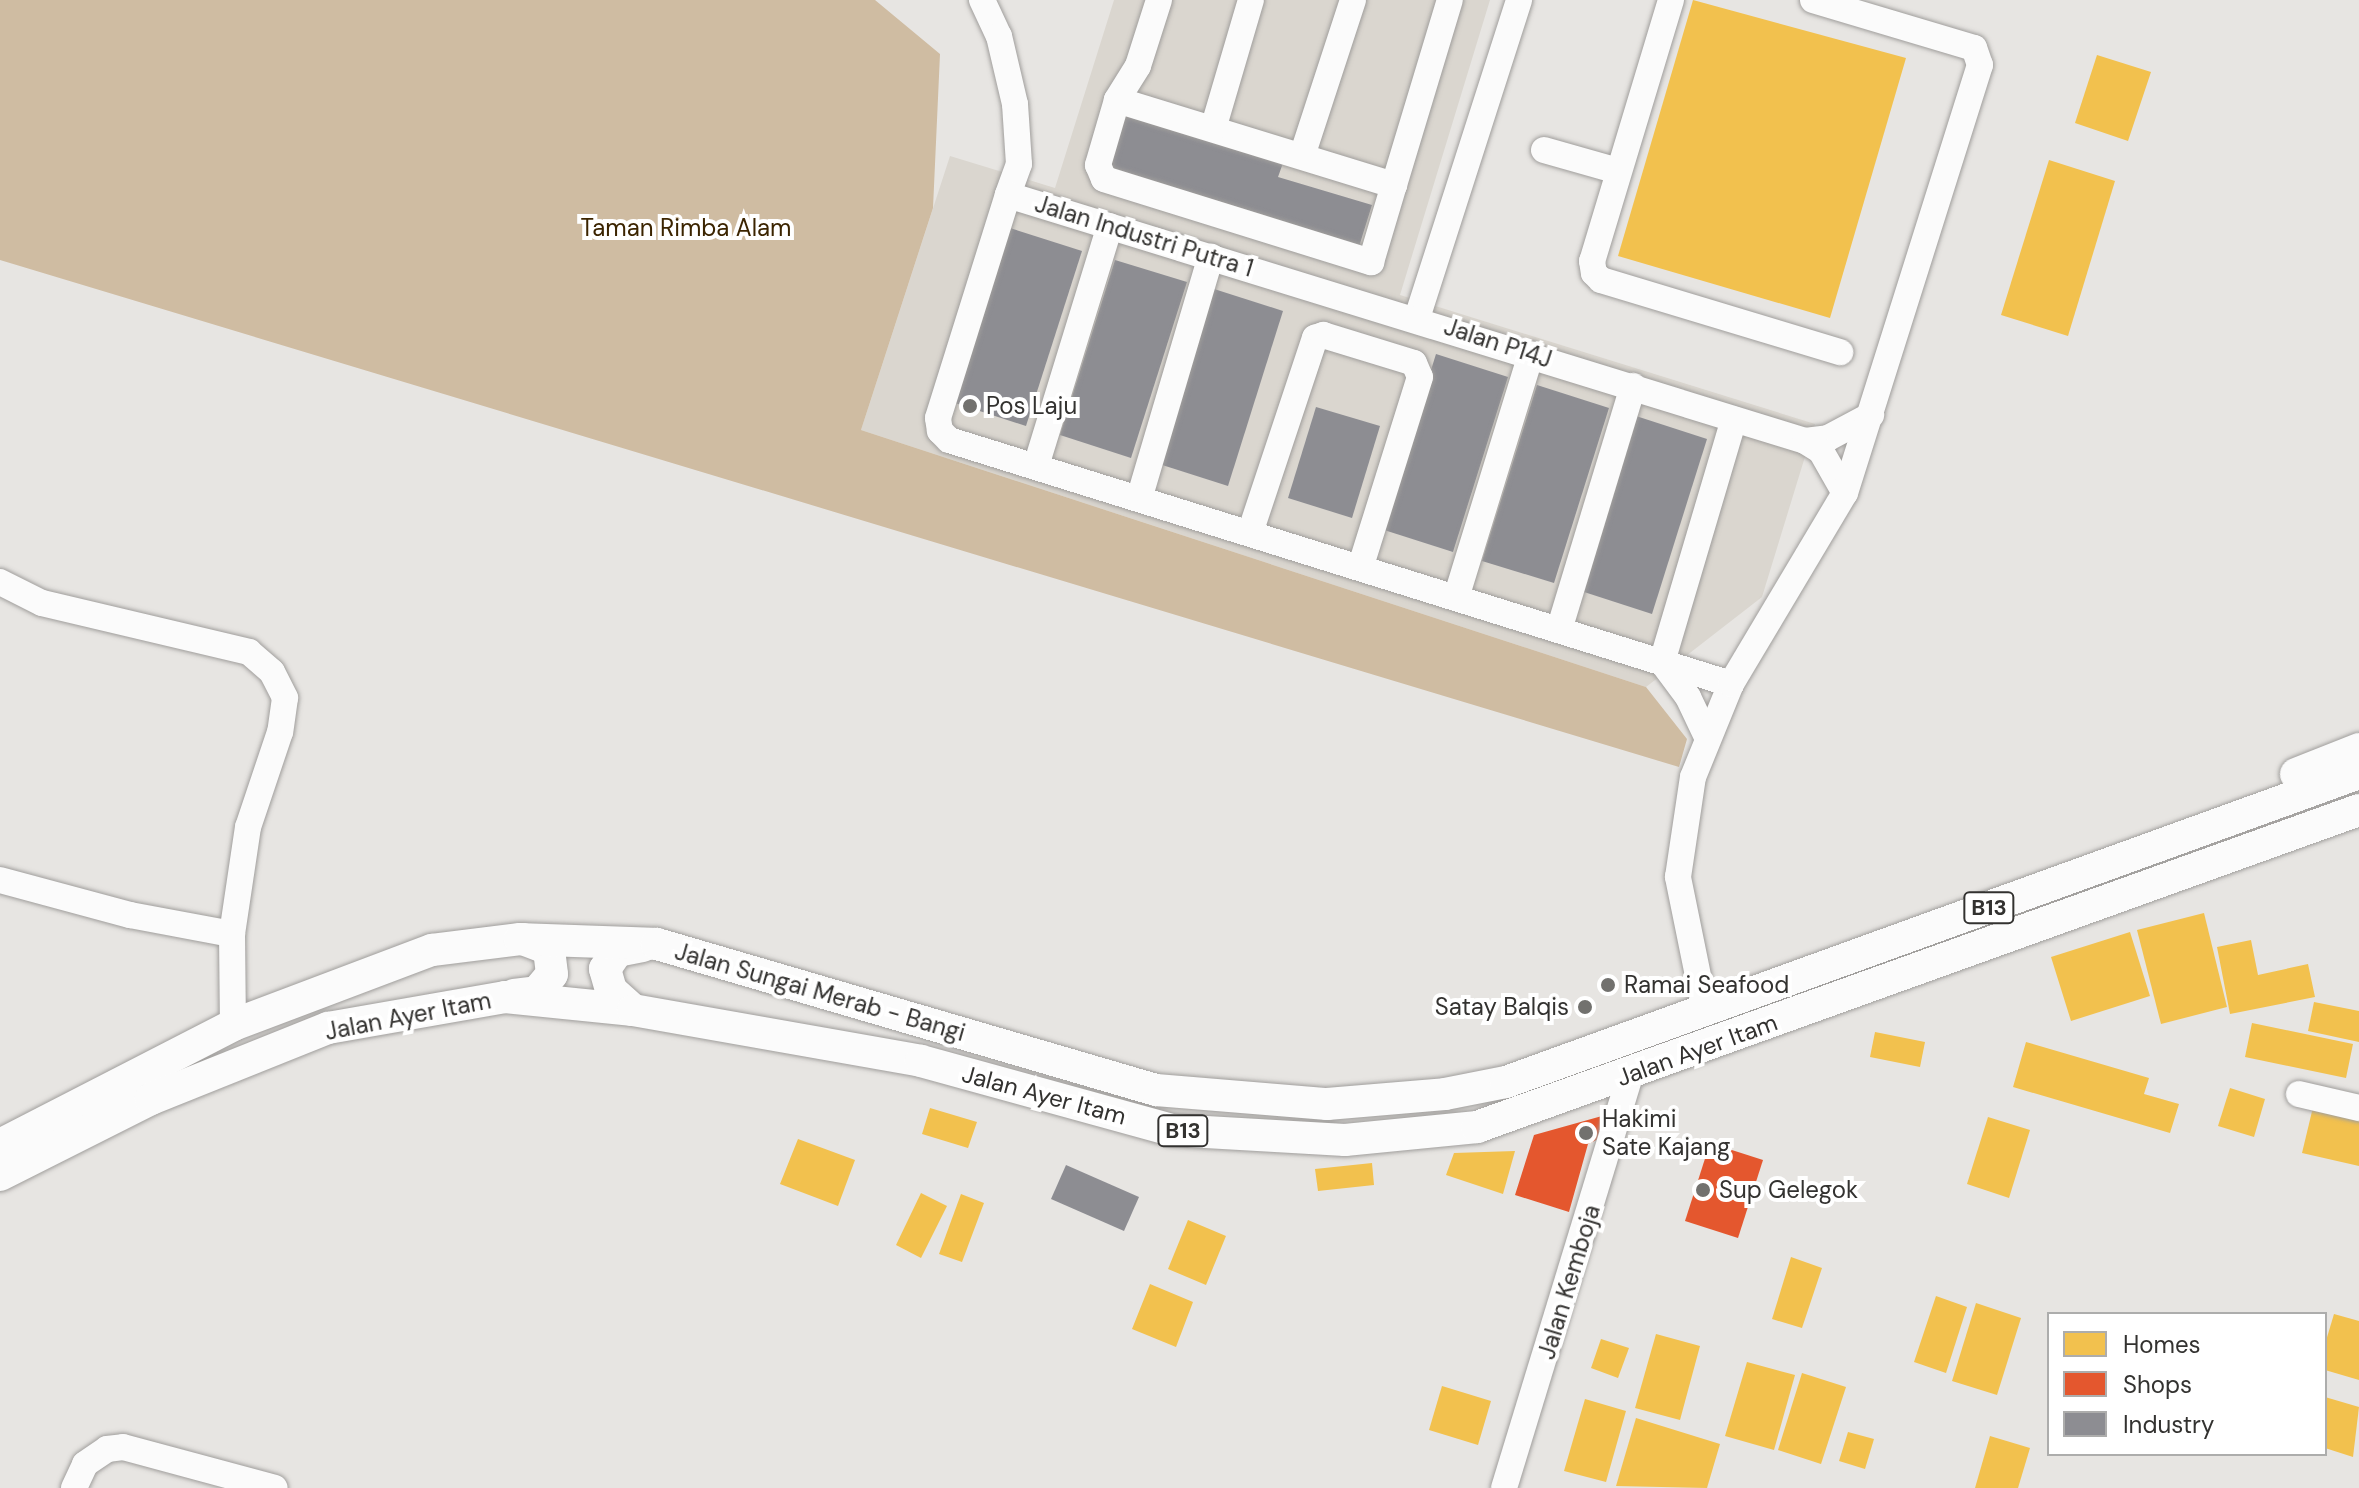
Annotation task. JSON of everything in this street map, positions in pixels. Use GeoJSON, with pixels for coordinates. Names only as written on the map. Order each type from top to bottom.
{"type":"FeatureCollection","features":[{"type":"Feature","properties":{"kind":"main road"},"geometry":{"type":"LineString","coordinates":[[2209,828],[2272,783],[2359,749]]}},
{"type":"Feature","properties":{"kind":"main road","name":"Jalan Ayer Itam"},"geometry":{"type":"LineString","coordinates":[[1618,1042],[2359,773]]}},
{"type":"Feature","properties":{"kind":"main road","name":"Jalan Ayer Itam"},"geometry":{"type":"LineString","coordinates":[[0,1175],[151,1099],[328,1028],[505,997],[633,1010],[921,1061],[1171,1130],[1345,1140],[1477,1127],[1630,1076],[2359,810]]}},
{"type":"Feature","properties":{"kind":"main road"},"geometry":{"type":"LineString","coordinates":[[2271,842],[2359,818]]}},
{"type":"Feature","properties":{"kind":"main road"},"geometry":{"type":"LineString","coordinates":[[505,997],[537,992],[552,974],[549,949],[520,939]]}},
{"type":"Feature","properties":{"kind":"main road","name":"Jalan Sungai Merab - Bangi"},"geometry":{"type":"LineString","coordinates":[[0,1145],[233,1025],[432,950],[520,939],[657,944],[1156,1090],[1215,1097],[1327,1104],[1445,1094],[1506,1082],[1618,1042]]}},
{"type":"Feature","properties":{"kind":"main road"},"geometry":{"type":"LineString","coordinates":[[633,1010],[611,990],[605,969],[617,951],[657,944]]}},
{"type":"Feature","properties":{"kind":"street"},"geometry":{"type":"LineString","coordinates":[[982,0],[999,36],[1015,104],[1019,164],[1008,195]]}},
{"type":"Feature","properties":{"kind":"street"},"geometry":{"type":"LineString","coordinates":[[1159,0],[1138,66],[1117,100],[1098,165],[1104,179],[1371,262],[1450,0]]}},
{"type":"Feature","properties":{"kind":"street"},"geometry":{"type":"LineString","coordinates":[[1213,129],[1251,0]]}},
{"type":"Feature","properties":{"kind":"street"},"geometry":{"type":"LineString","coordinates":[[1302,156],[1353,0]]}},
{"type":"Feature","properties":{"kind":"street","name":"Jalan P14J"},"geometry":{"type":"LineString","coordinates":[[1519,0],[1417,318],[1805,441],[1821,451],[1845,493]]}},
{"type":"Feature","properties":{"kind":"street"},"geometry":{"type":"LineString","coordinates":[[1671,0],[1592,261],[1601,280],[1840,352]]}},
{"type":"Feature","properties":{"kind":"street"},"geometry":{"type":"LineString","coordinates":[[1705,1010],[1678,877],[1682,823],[1707,737],[1731,684],[1845,493],[1980,65],[1974,48],[1813,0]]}},
{"type":"Feature","properties":{"kind":"street"},"geometry":{"type":"LineString","coordinates":[[1117,100],[1394,185]]}},
{"type":"Feature","properties":{"kind":"street"},"geometry":{"type":"LineString","coordinates":[[1544,150],[1618,171]]}},
{"type":"Feature","properties":{"kind":"street","name":"Jalan Industri Putra 1"},"geometry":{"type":"LineString","coordinates":[[1417,318],[1008,195],[938,418],[940,431],[949,440],[1731,684]]}},
{"type":"Feature","properties":{"kind":"street"},"geometry":{"type":"LineString","coordinates":[[1036,466],[1110,226]]}},
{"type":"Feature","properties":{"kind":"street"},"geometry":{"type":"LineString","coordinates":[[1139,499],[1211,256]]}},
{"type":"Feature","properties":{"kind":"street"},"geometry":{"type":"LineString","coordinates":[[1250,533],[1315,338],[1323,335],[1414,363],[1420,377],[1360,568]]}},
{"type":"Feature","properties":{"kind":"street"},"geometry":{"type":"LineString","coordinates":[[1456,598],[1531,354]]}},
{"type":"Feature","properties":{"kind":"street"},"geometry":{"type":"LineString","coordinates":[[1559,630],[1633,386]]}},
{"type":"Feature","properties":{"kind":"street"},"geometry":{"type":"LineString","coordinates":[[1805,441],[1828,438],[1871,415]]}},
{"type":"Feature","properties":{"kind":"street"},"geometry":{"type":"LineString","coordinates":[[1707,737],[1688,697],[1662,662],[1734,419]]}},
{"type":"Feature","properties":{"kind":"street"},"geometry":{"type":"LineString","coordinates":[[0,582],[42,603],[249,652],[272,672],[285,698],[280,732],[248,827],[232,934],[233,1025]]}},
{"type":"Feature","properties":{"kind":"street"},"geometry":{"type":"LineString","coordinates":[[0,880],[130,915],[232,934]]}},
{"type":"Feature","properties":{"kind":"street","name":"Jalan Kemboja"},"geometry":{"type":"LineString","coordinates":[[1504,1488],[1630,1076]]}},
{"type":"Feature","properties":{"kind":"street"},"geometry":{"type":"LineString","coordinates":[[2299,1094],[2359,1108]]}},
{"type":"Feature","properties":{"kind":"street"},"geometry":{"type":"LineString","coordinates":[[74,1488],[85,1464],[107,1449],[123,1447],[275,1488]]}},
{"type":"Feature","properties":{"kind":"shaded area"},"geometry":{"type":"Polygon","coordinates":[[[1114,0],[1490,0],[1400,295],[1815,424],[1762,597],[1646,687],[861,430],[950,156],[1055,188],[1114,0]]]}},
{"type":"Feature","properties":{"kind":"green space","name":"Taman Rimba Alam"},"geometry":{"type":"Polygon","coordinates":[[[0,0],[875,0],[940,54],[933,208],[861,430],[1646,687],[1687,739],[1679,767],[0,260],[0,0]]]}},
{"type":"Feature","properties":{"kind":"building: Homes"},"geometry":{"type":"Polygon","coordinates":[[[1693,0],[1906,58],[1830,318],[1618,256],[1693,0]]]}},
{"type":"Feature","properties":{"kind":"building: Homes"},"geometry":{"type":"Polygon","coordinates":[[[2097,55],[2151,72],[2128,141],[2075,123],[2097,55]]]}},
{"type":"Feature","properties":{"kind":"building: Homes"},"geometry":{"type":"Polygon","coordinates":[[[2049,160],[2115,181],[2068,336],[2001,315],[2049,160]]]}},
{"type":"Feature","properties":{"kind":"building: Homes"},"geometry":{"type":"Polygon","coordinates":[[[2204,913],[2227,1007],[2161,1024],[2137,930],[2204,913]]]}},
{"type":"Feature","properties":{"kind":"building: Homes"},"geometry":{"type":"Polygon","coordinates":[[[2130,932],[2150,996],[2071,1021],[2051,957],[2130,932]]]}},
{"type":"Feature","properties":{"kind":"building: Homes"},"geometry":{"type":"Polygon","coordinates":[[[2251,940],[2258,975],[2308,964],[2315,997],[2230,1014],[2217,947],[2251,940]]]}},
{"type":"Feature","properties":{"kind":"building: Homes"},"geometry":{"type":"Polygon","coordinates":[[[2314,1002],[2359,1011],[2359,1042],[2308,1031],[2314,1002]]]}},
{"type":"Feature","properties":{"kind":"building: Homes"},"geometry":{"type":"Polygon","coordinates":[[[2252,1023],[2353,1044],[2346,1078],[2245,1057],[2252,1023]]]}},
{"type":"Feature","properties":{"kind":"building: Homes"},"geometry":{"type":"Polygon","coordinates":[[[1875,1032],[1925,1042],[1920,1067],[1870,1057],[1875,1032]]]}},
{"type":"Feature","properties":{"kind":"building: Homes"},"geometry":{"type":"Polygon","coordinates":[[[2026,1042],[2149,1078],[2144,1094],[2179,1104],[2170,1133],[2013,1087],[2026,1042]]]}},
{"type":"Feature","properties":{"kind":"building: Homes"},"geometry":{"type":"Polygon","coordinates":[[[2230,1088],[2265,1099],[2254,1137],[2218,1126],[2230,1088]]]}},
{"type":"Feature","properties":{"kind":"building: Homes"},"geometry":{"type":"Polygon","coordinates":[[[2314,1103],[2359,1114],[2359,1166],[2302,1153],[2314,1103]]]}},
{"type":"Feature","properties":{"kind":"building: Homes"},"geometry":{"type":"Polygon","coordinates":[[[930,1108],[977,1122],[968,1148],[922,1134],[930,1108]]]}},
{"type":"Feature","properties":{"kind":"building: Homes"},"geometry":{"type":"Polygon","coordinates":[[[1988,1117],[2030,1130],[2009,1198],[1967,1184],[1988,1117]]]}},
{"type":"Feature","properties":{"kind":"building: Homes"},"geometry":{"type":"Polygon","coordinates":[[[798,1139],[855,1160],[838,1206],[780,1184],[798,1139]]]}},
{"type":"Feature","properties":{"kind":"building: Homes"},"geometry":{"type":"Polygon","coordinates":[[[1515,1151],[1503,1194],[1446,1175],[1454,1153],[1515,1151]]]}},
{"type":"Feature","properties":{"kind":"building: Homes"},"geometry":{"type":"Polygon","coordinates":[[[1372,1163],[1374,1185],[1318,1191],[1315,1169],[1372,1163]]]}},
{"type":"Feature","properties":{"kind":"building: Homes"},"geometry":{"type":"Polygon","coordinates":[[[921,1193],[947,1206],[921,1258],[896,1245],[921,1193]]]}},
{"type":"Feature","properties":{"kind":"building: Homes"},"geometry":{"type":"Polygon","coordinates":[[[961,1194],[984,1203],[962,1262],[939,1254],[961,1194]]]}},
{"type":"Feature","properties":{"kind":"building: Homes"},"geometry":{"type":"Polygon","coordinates":[[[1188,1220],[1226,1236],[1206,1285],[1168,1269],[1188,1220]]]}},
{"type":"Feature","properties":{"kind":"building: Homes"},"geometry":{"type":"Polygon","coordinates":[[[1791,1257],[1822,1268],[1802,1328],[1772,1319],[1791,1257]]]}},
{"type":"Feature","properties":{"kind":"building: Homes"},"geometry":{"type":"Polygon","coordinates":[[[1150,1284],[1193,1302],[1176,1347],[1132,1329],[1150,1284]]]}},
{"type":"Feature","properties":{"kind":"building: Homes"},"geometry":{"type":"Polygon","coordinates":[[[1936,1296],[1967,1307],[1946,1373],[1914,1362],[1936,1296]]]}},
{"type":"Feature","properties":{"kind":"building: Homes"},"geometry":{"type":"Polygon","coordinates":[[[1976,1303],[2021,1318],[1997,1395],[1952,1381],[1976,1303]]]}},
{"type":"Feature","properties":{"kind":"building: Homes"},"geometry":{"type":"Polygon","coordinates":[[[2334,1314],[2359,1321],[2359,1380],[2327,1371],[2327,1337],[2334,1314]]]}},
{"type":"Feature","properties":{"kind":"building: Homes"},"geometry":{"type":"Polygon","coordinates":[[[1656,1334],[1700,1346],[1680,1420],[1635,1408],[1656,1334]]]}},
{"type":"Feature","properties":{"kind":"building: Homes"},"geometry":{"type":"Polygon","coordinates":[[[1601,1339],[1629,1348],[1618,1378],[1591,1368],[1601,1339]]]}},
{"type":"Feature","properties":{"kind":"building: Homes"},"geometry":{"type":"Polygon","coordinates":[[[1747,1362],[1795,1375],[1774,1450],[1725,1436],[1747,1362]]]}},
{"type":"Feature","properties":{"kind":"building: Homes"},"geometry":{"type":"Polygon","coordinates":[[[1802,1373],[1846,1387],[1821,1464],[1778,1450],[1802,1373]]]}},
{"type":"Feature","properties":{"kind":"building: Homes"},"geometry":{"type":"Polygon","coordinates":[[[1442,1386],[1491,1401],[1478,1445],[1429,1430],[1442,1386]]]}},
{"type":"Feature","properties":{"kind":"building: Homes"},"geometry":{"type":"Polygon","coordinates":[[[2327,1398],[2359,1407],[2353,1457],[2327,1449],[2327,1398]]]}},
{"type":"Feature","properties":{"kind":"building: Homes"},"geometry":{"type":"Polygon","coordinates":[[[1585,1399],[1626,1411],[1606,1482],[1564,1471],[1585,1399]]]}},
{"type":"Feature","properties":{"kind":"building: Homes"},"geometry":{"type":"Polygon","coordinates":[[[1636,1418],[1720,1444],[1707,1488],[1616,1486],[1636,1418]]]}},
{"type":"Feature","properties":{"kind":"building: Homes"},"geometry":{"type":"Polygon","coordinates":[[[1848,1432],[1874,1439],[1865,1469],[1839,1461],[1848,1432]]]}},
{"type":"Feature","properties":{"kind":"building: Homes"},"geometry":{"type":"Polygon","coordinates":[[[1990,1436],[2030,1448],[2018,1488],[1975,1488],[1990,1436]]]}},
{"type":"Feature","properties":{"kind":"building: Shops"},"geometry":{"type":"Polygon","coordinates":[[[1602,1116],[1603,1137],[1588,1144],[1569,1212],[1515,1195],[1534,1135],[1602,1116]]]}},
{"type":"Feature","properties":{"kind":"building: Shops"},"geometry":{"type":"Polygon","coordinates":[[[1710,1143],[1763,1160],[1738,1238],[1685,1221],[1710,1143]]]}},
{"type":"Feature","properties":{"kind":"building: Industry"},"geometry":{"type":"Polygon","coordinates":[[[1118,113],[1283,163],[1278,177],[1372,205],[1358,250],[1265,222],[1267,216],[1102,166],[1118,113]]]}},
{"type":"Feature","properties":{"kind":"building: Industry"},"geometry":{"type":"Polygon","coordinates":[[[1010,228],[1082,251],[1026,426],[955,403],[1010,228]]]}},
{"type":"Feature","properties":{"kind":"building: Industry"},"geometry":{"type":"Polygon","coordinates":[[[1115,260],[1187,282],[1131,458],[1060,435],[1115,260]]]}},
{"type":"Feature","properties":{"kind":"building: Industry"},"geometry":{"type":"Polygon","coordinates":[[[1211,288],[1283,311],[1228,486],[1156,463],[1211,288]]]}},
{"type":"Feature","properties":{"kind":"building: Industry"},"geometry":{"type":"Polygon","coordinates":[[[1436,354],[1508,377],[1453,552],[1381,529],[1436,354]]]}},
{"type":"Feature","properties":{"kind":"building: Industry"},"geometry":{"type":"Polygon","coordinates":[[[1537,385],[1609,408],[1554,583],[1482,561],[1537,385]]]}},
{"type":"Feature","properties":{"kind":"building: Industry"},"geometry":{"type":"Polygon","coordinates":[[[1316,407],[1380,426],[1352,518],[1288,498],[1316,407]]]}},
{"type":"Feature","properties":{"kind":"building: Industry"},"geometry":{"type":"Polygon","coordinates":[[[1636,416],[1707,439],[1652,614],[1581,591],[1636,416]]]}},
{"type":"Feature","properties":{"kind":"building: Industry"},"geometry":{"type":"Polygon","coordinates":[[[1066,1165],[1139,1197],[1124,1231],[1051,1199],[1066,1165]]]}},
{"type":"Feature","properties":{"kind":"place","name":"Pos Laju"},"geometry":{"type":"Point","coordinates":[970,406]}},
{"type":"Feature","properties":{"kind":"place","name":"Ramai Seafood"},"geometry":{"type":"Point","coordinates":[1608,985]}},
{"type":"Feature","properties":{"kind":"place","name":"Satay Balqis"},"geometry":{"type":"Point","coordinates":[1585,1007]}},
{"type":"Feature","properties":{"kind":"place","name":"Hakimi Sate Kajang"},"geometry":{"type":"Point","coordinates":[1586,1133]}},
{"type":"Feature","properties":{"kind":"place","name":"Sup Gelegok"},"geometry":{"type":"Point","coordinates":[1703,1190]}}]}
